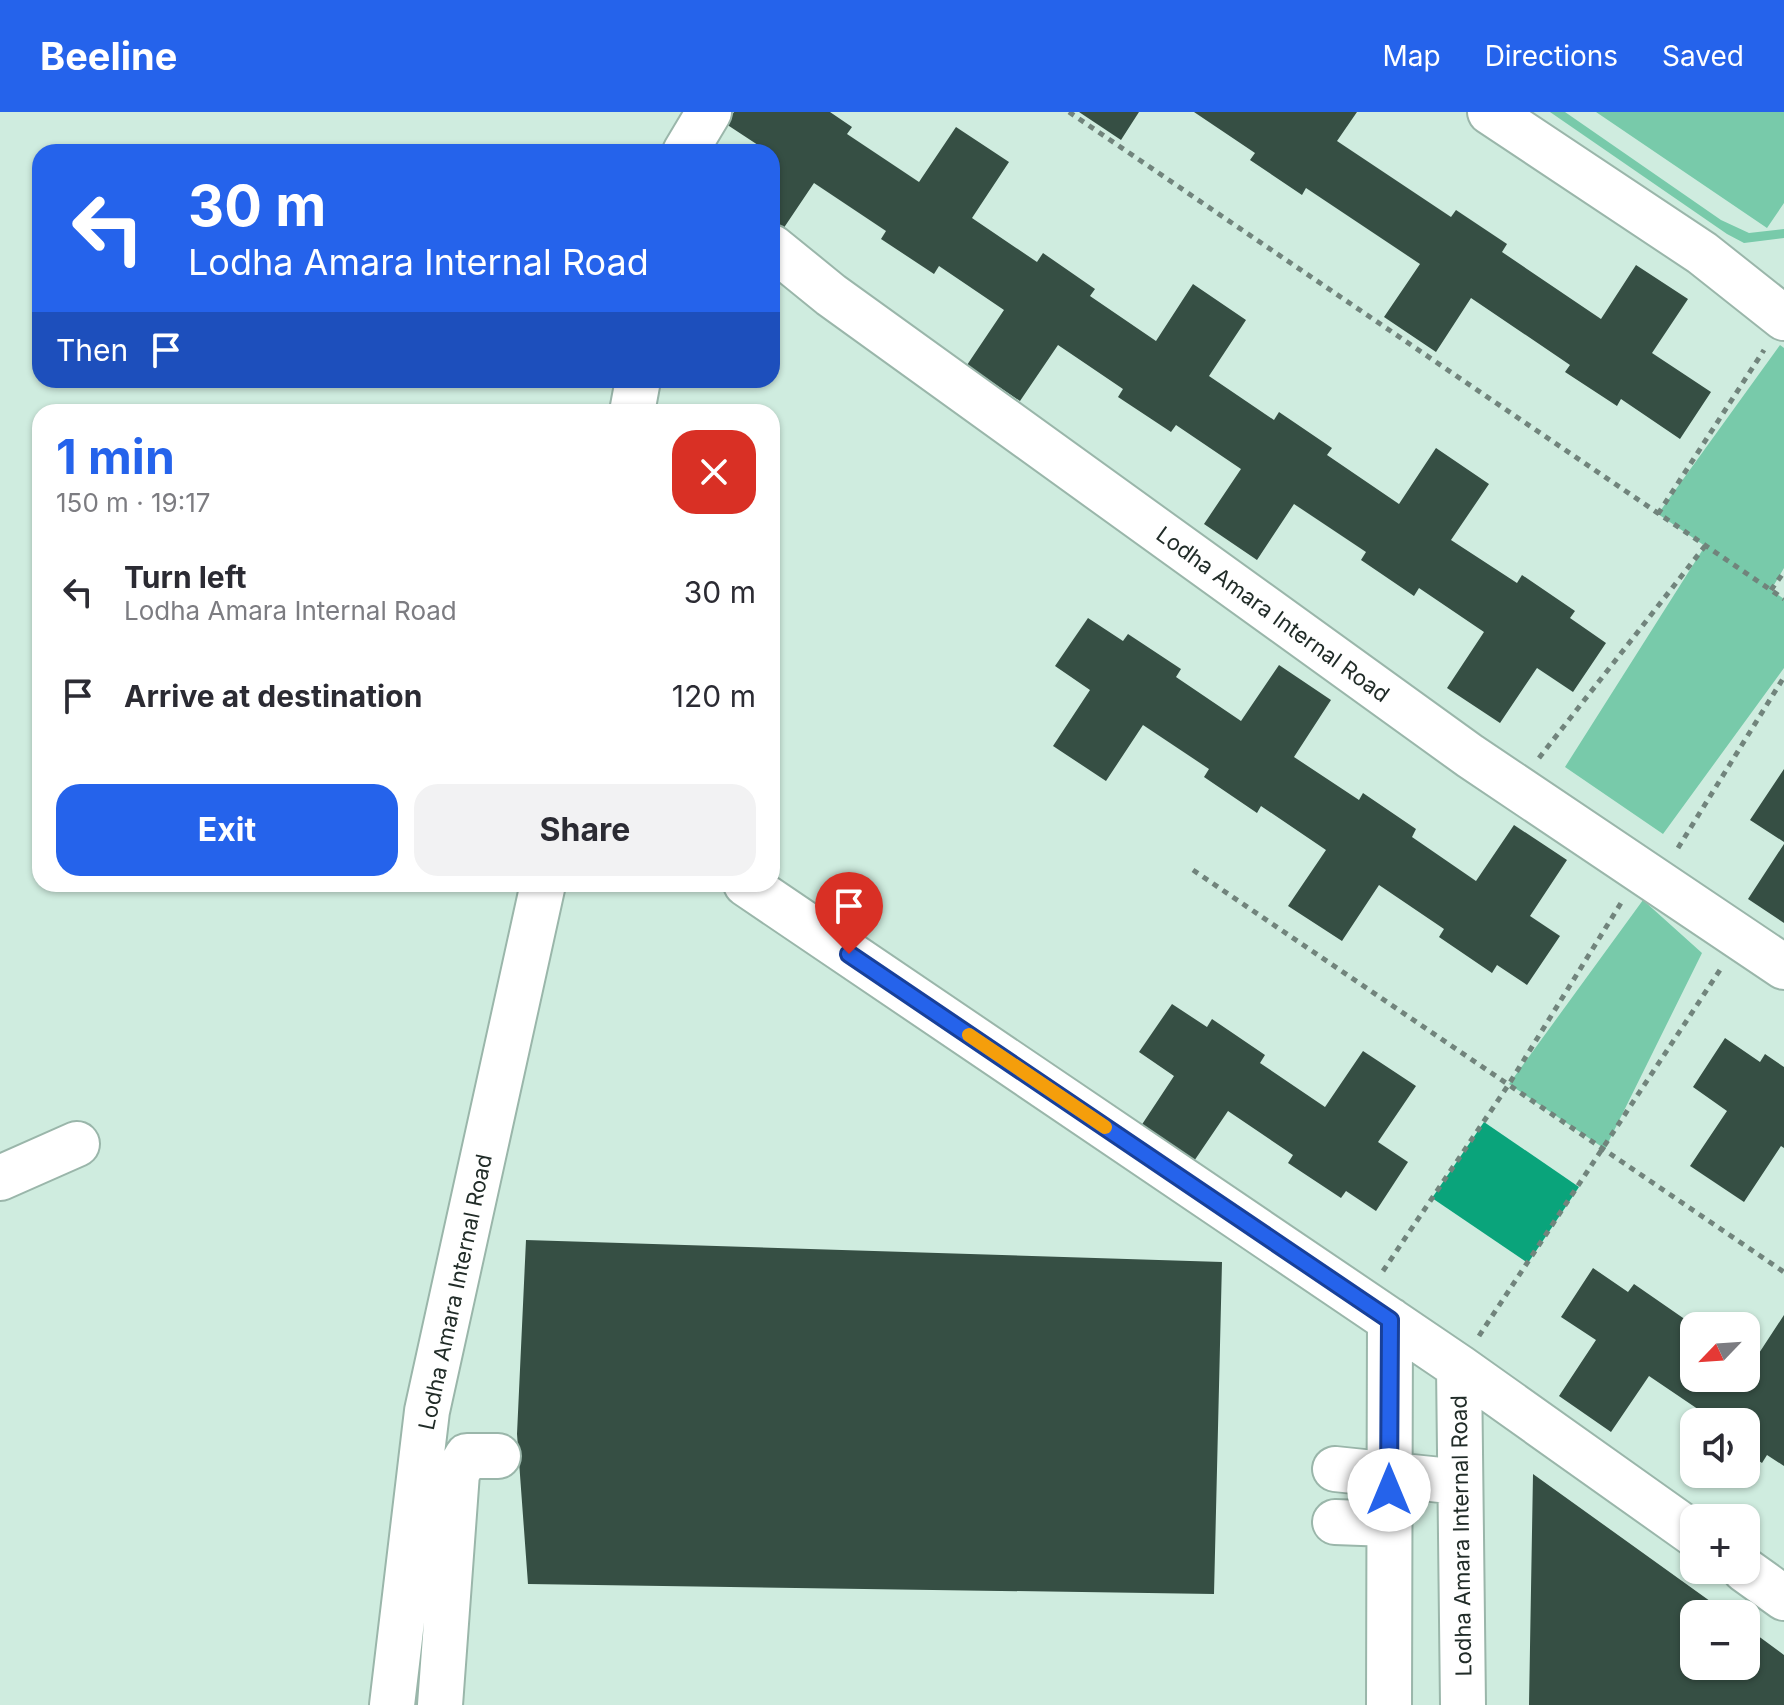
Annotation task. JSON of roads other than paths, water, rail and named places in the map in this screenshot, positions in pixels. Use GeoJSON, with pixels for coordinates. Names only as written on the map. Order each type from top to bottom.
{"type":"FeatureCollection","features":[{"type":"Feature","properties":{"kind":"street"},"geometry":{"type":"LineString","coordinates":[[690,144],[709,112]]}},
{"type":"Feature","properties":{"kind":"street"},"geometry":{"type":"LineString","coordinates":[[1490,112],[1702,253],[1776,332]]}},
{"type":"Feature","properties":{"kind":"street","name":"Lodha Amara Internal Road"},"geometry":{"type":"LineString","coordinates":[[780,254],[831,295],[1516,787],[1784,967]]}},
{"type":"Feature","properties":{"kind":"street","name":"Lodha Amara Internal Road"},"geometry":{"type":"LineString","coordinates":[[392,1705],[427,1411],[541,892]]}},
{"type":"Feature","properties":{"kind":"street","name":"Lodha Amara Internal Road"},"geometry":{"type":"LineString","coordinates":[[758,892],[1459,1367],[1680,1524]]}},
{"type":"Feature","properties":{"kind":"street"},"geometry":{"type":"LineString","coordinates":[[0,1178],[77,1144]]}},
{"type":"Feature","properties":{"kind":"street"},"geometry":{"type":"LineString","coordinates":[[1376,1311],[1389,1473],[1389,1705]]}},
{"type":"Feature","properties":{"kind":"street","name":"Lodha Amara Internal Road"},"geometry":{"type":"LineString","coordinates":[[1459,1367],[1463,1705]]}},
{"type":"Feature","properties":{"kind":"street"},"geometry":{"type":"LineString","coordinates":[[470,1705],[459,1627],[457,1473],[467,1456],[498,1467]]}},
{"type":"Feature","properties":{"kind":"street"},"geometry":{"type":"LineString","coordinates":[[1335,1469],[1460,1482]]}},
{"type":"Feature","properties":{"kind":"street"},"geometry":{"type":"LineString","coordinates":[[1335,1522],[1389,1524]]}},
{"type":"Feature","properties":{"kind":"street"},"geometry":{"type":"LineString","coordinates":[[1760,1581],[1784,1598]]}},
{"type":"Feature","properties":{"kind":"street"},"geometry":{"type":"LineString","coordinates":[[440,1705],[459,1627]]}}]}
